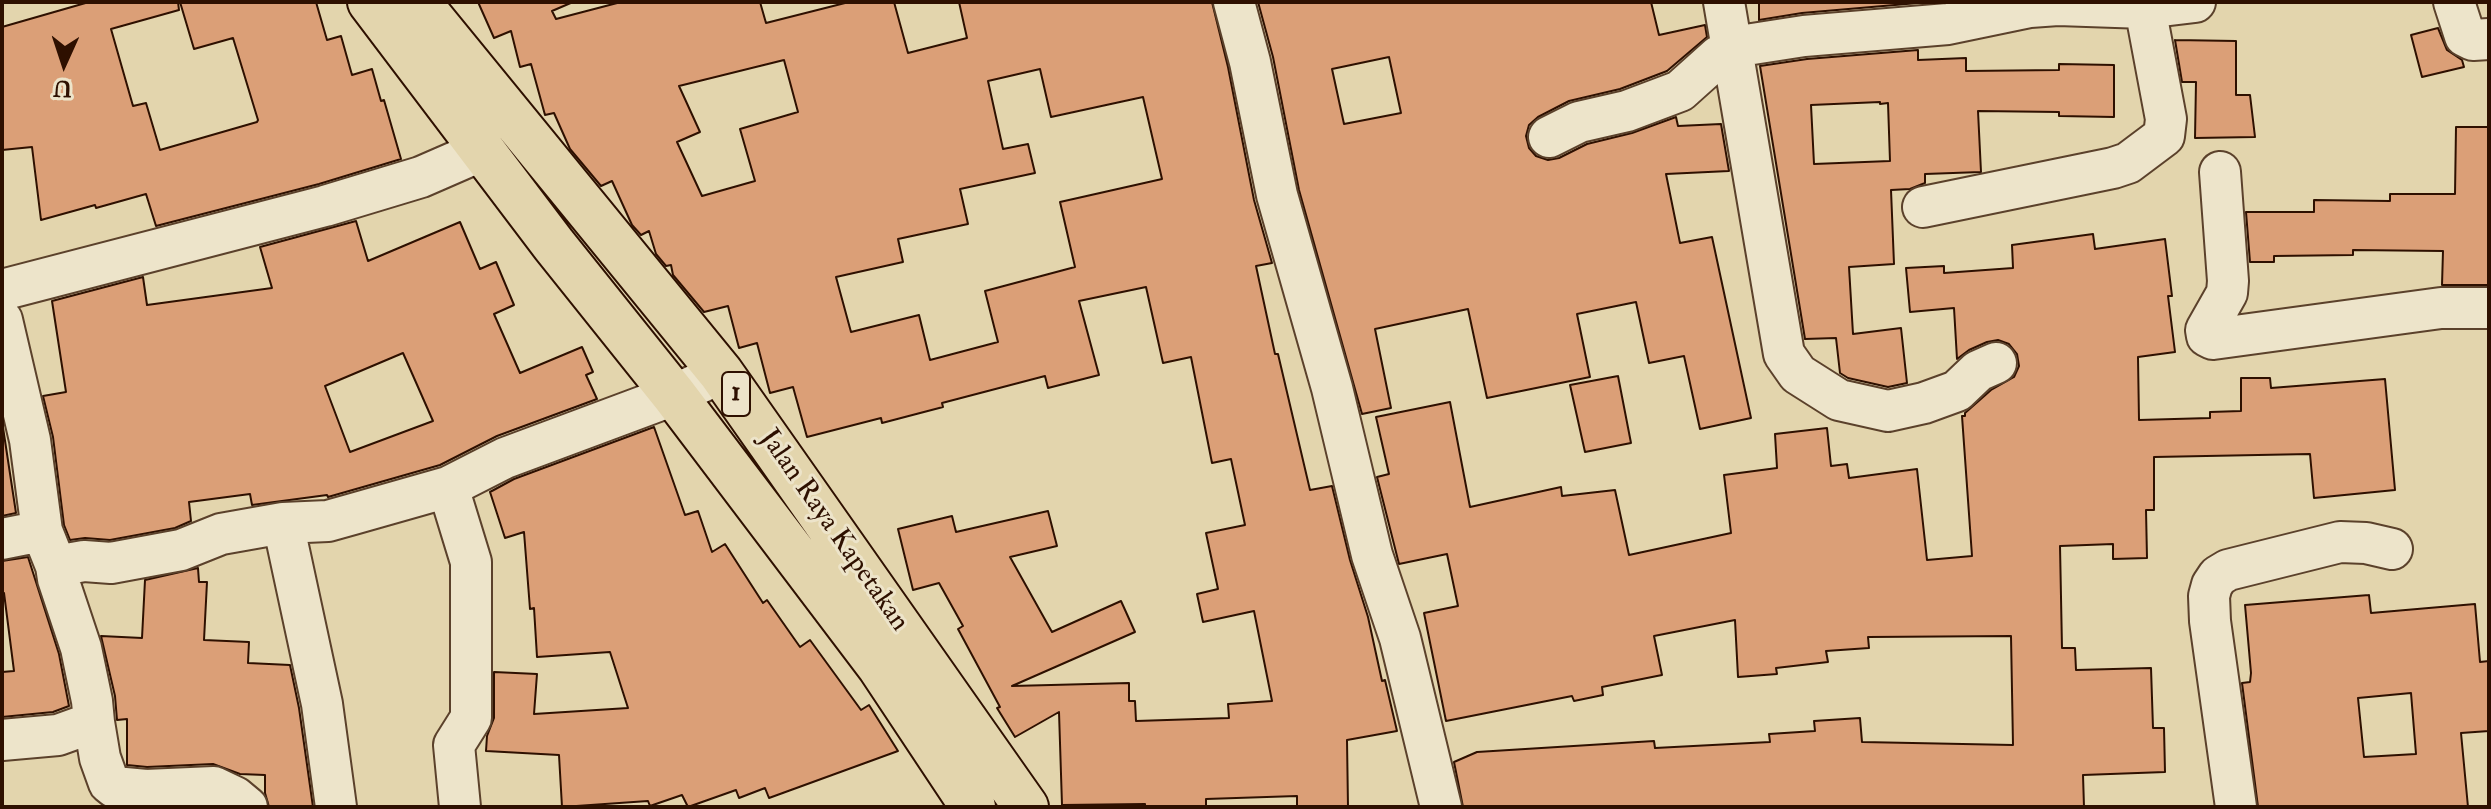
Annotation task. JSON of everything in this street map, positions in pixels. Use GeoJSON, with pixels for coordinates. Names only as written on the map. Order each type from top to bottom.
{"type":"FeatureCollection","features":[{"type":"Feature","properties":{"kind":"highway","name":"Jalan Raya Kapetakan"},"geometry":{"type":"LineString","coordinates":[[370,2],[880,667],[973,807]]}},
{"type":"Feature","properties":{"kind":"highway","name":"Jalan Raya Kapetakan"},"geometry":{"type":"LineString","coordinates":[[418,2],[721,373],[1026,807]]}},
{"type":"Feature","properties":{"kind":"street"},"geometry":{"type":"LineString","coordinates":[[1234,2],[1250,62],[1277,195],[1332,388],[1372,555],[1400,638],[1441,807]]}},
{"type":"Feature","properties":{"kind":"street"},"geometry":{"type":"LineString","coordinates":[[1724,2],[1784,354],[1798,374],[1839,400],[1888,411],[1957,391],[1978,371],[1996,363]]}},
{"type":"Feature","properties":{"kind":"street"},"geometry":{"type":"LineString","coordinates":[[1549,137],[1579,122],[1627,111],[1680,91],[1719,56],[1746,45],[1804,36],[1948,24],[2030,7],[2195,2]]}},
{"type":"Feature","properties":{"kind":"street"},"geometry":{"type":"LineString","coordinates":[[2454,2],[2465,36],[2473,40],[2489,39]]}},
{"type":"Feature","properties":{"kind":"street"},"geometry":{"type":"LineString","coordinates":[[1923,207],[2113,168],[2128,163],[2164,136],[2166,119],[2145,5]]}},
{"type":"Feature","properties":{"kind":"street"},"geometry":{"type":"LineString","coordinates":[[2,290],[353,198],[421,177],[483,150]]}},
{"type":"Feature","properties":{"kind":"street"},"geometry":{"type":"LineString","coordinates":[[2220,172],[2228,281],[2227,293],[2206,330],[2207,336],[2213,339],[2441,308],[2489,308]]}},
{"type":"Feature","properties":{"kind":"street"},"geometry":{"type":"LineString","coordinates":[[2,320],[16,443],[81,648],[105,776],[114,787],[146,790],[214,787],[247,807]]}},
{"type":"Feature","properties":{"kind":"street"},"geometry":{"type":"LineString","coordinates":[[2,539],[49,549],[84,561],[111,563],[181,550],[221,534],[283,523],[328,521],[448,487],[505,458],[674,395],[721,373]]}},
{"type":"Feature","properties":{"kind":"street"},"geometry":{"type":"LineString","coordinates":[[448,487],[471,562],[471,718],[454,745],[460,807]]}},
{"type":"Feature","properties":{"kind":"street"},"geometry":{"type":"LineString","coordinates":[[283,523],[322,704],[336,807]]}},
{"type":"Feature","properties":{"kind":"street"},"geometry":{"type":"LineString","coordinates":[[2236,807],[2210,621],[2212,585],[2218,576],[2228,570],[2340,542],[2366,543],[2392,549]]}},
{"type":"Feature","properties":{"kind":"street"},"geometry":{"type":"LineString","coordinates":[[2,740],[58,735],[94,722]]}},
{"type":"Feature","properties":{"kind":"building"},"geometry":{"type":"Polygon","coordinates":[[[89,2],[178,2],[179,10],[111,29],[133,106],[146,103],[160,150],[258,120],[233,38],[194,49],[180,2],[316,2],[327,40],[341,36],[352,75],[372,69],[401,159],[319,184],[156,226],[146,194],[41,220],[32,147],[2,150],[2,27],[89,2]]]}},
{"type":"Feature","properties":{"kind":"building"},"geometry":{"type":"Polygon","coordinates":[[[478,2],[573,2],[552,11],[556,19],[621,2],[760,2],[766,23],[849,2],[894,2],[908,53],[967,38],[959,2],[1212,2],[1254,200],[1272,263],[1256,266],[1275,354],[1278,354],[1310,490],[1332,486],[1397,731],[1347,740],[1348,807],[1297,807],[1297,796],[1206,799],[1206,807],[1062,805],[1059,712],[1015,737],[958,629],[963,626],[939,583],[913,590],[898,529],[952,516],[956,532],[1048,511],[1057,546],[1010,557],[1052,632],[1121,601],[1135,632],[1012,686],[1129,683],[1129,701],[1135,701],[1136,721],[1229,718],[1228,704],[1272,701],[1254,611],[1203,622],[1197,594],[1218,589],[1206,533],[1245,525],[1231,459],[1212,463],[1191,357],[1163,363],[1146,287],[1079,301],[1099,375],[1048,388],[1045,376],[942,403],[943,407],[882,423],[881,418],[807,437],[793,387],[770,393],[757,343],[739,348],[728,306],[704,312],[673,275],[671,265],[666,266],[656,254],[649,231],[641,235],[632,225],[612,181],[601,186],[570,149],[554,113],[545,115],[531,64],[520,67],[511,31],[494,38],[478,2]],[[784,60],[679,86],[700,132],[677,142],[702,196],[755,181],[740,129],[798,112],[784,60]],[[1040,69],[988,81],[1003,149],[1028,144],[1035,173],[960,189],[968,224],[898,239],[903,262],[836,277],[851,332],[919,315],[930,360],[998,342],[985,291],[1075,267],[1060,202],[1162,179],[1143,97],[1051,117],[1040,69]]]}},
{"type":"Feature","properties":{"kind":"building"},"geometry":{"type":"Polygon","coordinates":[[[1258,2],[1651,2],[1659,35],[1705,25],[1707,37],[1667,71],[1620,89],[1569,101],[1538,117],[1529,125],[1526,136],[1529,148],[1536,156],[1548,160],[1587,144],[1632,133],[1676,117],[1678,126],[1721,124],[1729,171],[1666,174],[1680,243],[1712,237],[1751,418],[1700,429],[1684,356],[1649,363],[1636,302],[1577,314],[1590,377],[1487,398],[1468,309],[1375,329],[1391,408],[1362,414],[1299,190],[1273,57],[1258,2]],[[1389,57],[1332,69],[1344,124],[1401,113],[1389,57]]]}},
{"type":"Feature","properties":{"kind":"building"},"geometry":{"type":"Polygon","coordinates":[[[1759,2],[1918,2],[1918,3],[1759,20],[1759,2]]]}},
{"type":"Feature","properties":{"kind":"building"},"geometry":{"type":"Polygon","coordinates":[[[2438,28],[2447,50],[2462,60],[2464,67],[2422,77],[2411,35],[2438,28]]]}},
{"type":"Feature","properties":{"kind":"building"},"geometry":{"type":"Polygon","coordinates":[[[2175,40],[2236,41],[2236,95],[2250,95],[2255,137],[2195,138],[2196,82],[2182,82],[2175,40]]]}},
{"type":"Feature","properties":{"kind":"building"},"geometry":{"type":"Polygon","coordinates":[[[1918,50],[1918,60],[1966,58],[1966,71],[2059,70],[2059,64],[2114,65],[2114,117],[2059,116],[2059,112],[1978,111],[1981,172],[1925,174],[1925,183],[1910,189],[1891,190],[1894,264],[1849,267],[1853,334],[1901,328],[1907,383],[1888,387],[1848,378],[1840,373],[1836,338],[1805,339],[1760,66],[1918,50]],[[1888,103],[1811,105],[1814,164],[1890,161],[1888,103]]]}},
{"type":"Feature","properties":{"kind":"building"},"geometry":{"type":"Polygon","coordinates":[[[2456,127],[2489,127],[2489,285],[2442,285],[2443,251],[2353,250],[2353,255],[2274,256],[2274,262],[2250,262],[2246,212],[2314,212],[2314,200],[2390,201],[2390,194],[2455,194],[2456,127]]]}},
{"type":"Feature","properties":{"kind":"building"},"geometry":{"type":"Polygon","coordinates":[[[356,221],[368,261],[460,222],[480,269],[496,262],[514,305],[494,314],[520,373],[582,347],[593,372],[586,375],[597,399],[497,436],[440,465],[328,497],[252,505],[250,494],[189,502],[191,521],[175,528],[110,540],[70,540],[64,525],[53,437],[43,396],[66,392],[52,301],[143,277],[147,305],[272,288],[260,247],[356,221]],[[403,353],[325,386],[350,452],[433,421],[403,353]]]}},
{"type":"Feature","properties":{"kind":"building"},"geometry":{"type":"Polygon","coordinates":[[[2093,234],[2095,249],[2165,239],[2175,352],[2138,357],[2139,420],[2210,418],[2210,412],[2241,411],[2241,378],[2270,378],[2271,388],[2385,379],[2395,490],[2314,498],[2310,454],[2154,457],[2154,510],[2146,510],[2147,558],[2113,559],[2113,544],[2060,546],[2062,648],[2075,648],[2076,670],[2151,668],[2153,728],[2164,728],[2165,772],[2083,775],[2084,807],[1463,807],[1454,762],[1477,752],[1654,741],[1655,748],[1770,742],[1769,734],[1815,731],[1814,721],[1860,718],[1862,742],[2013,745],[2011,636],[1868,637],[1869,648],[1826,651],[1828,662],[1776,668],[1777,674],[1738,677],[1735,620],[1654,636],[1662,675],[1602,687],[1603,695],[1574,701],[1572,696],[1446,721],[1424,613],[1458,606],[1447,554],[1399,564],[1377,477],[1389,474],[1376,417],[1450,402],[1470,507],[1561,487],[1562,496],[1615,490],[1629,555],[1731,533],[1724,475],[1777,468],[1775,434],[1827,428],[1831,466],[1847,464],[1849,478],[1917,469],[1927,560],[1972,556],[1962,416],[1991,390],[2014,377],[2019,366],[2017,354],[2009,344],[1998,340],[1969,350],[1957,359],[1954,308],[1910,312],[1906,268],[1944,266],[1944,273],[2013,268],[2012,245],[2093,234]]]}},
{"type":"Feature","properties":{"kind":"building"},"geometry":{"type":"Polygon","coordinates":[[[1618,376],[1631,443],[1585,452],[1570,385],[1618,376]]]}},
{"type":"Feature","properties":{"kind":"building"},"geometry":{"type":"Polygon","coordinates":[[[2,421],[16,513],[2,516],[2,421]]]}},
{"type":"Feature","properties":{"kind":"building"},"geometry":{"type":"Polygon","coordinates":[[[654,427],[685,515],[698,511],[712,552],[725,544],[763,603],[767,600],[800,647],[810,640],[861,710],[869,705],[898,751],[769,798],[765,788],[739,798],[736,790],[688,807],[682,795],[650,806],[648,801],[562,807],[559,755],[486,751],[487,736],[494,718],[494,672],[537,674],[534,714],[628,708],[610,652],[537,657],[524,532],[505,538],[490,492],[514,479],[654,427]]]}},
{"type":"Feature","properties":{"kind":"building"},"geometry":{"type":"Polygon","coordinates":[[[28,557],[59,654],[69,706],[53,712],[2,717],[2,672],[14,671],[2,594],[2,561],[28,557]]]}},
{"type":"Feature","properties":{"kind":"building"},"geometry":{"type":"Polygon","coordinates":[[[198,568],[199,582],[207,582],[204,640],[249,642],[248,663],[290,665],[313,807],[269,807],[265,775],[240,774],[213,764],[127,765],[127,719],[117,720],[115,696],[101,636],[142,638],[145,580],[198,568]]]}},
{"type":"Feature","properties":{"kind":"building"},"geometry":{"type":"Polygon","coordinates":[[[2369,595],[2371,613],[2475,604],[2480,662],[2489,661],[2489,731],[2461,733],[2468,807],[2258,807],[2242,683],[2250,682],[2251,673],[2245,605],[2369,595]],[[2411,693],[2358,698],[2364,757],[2416,754],[2411,693]]]}}]}
